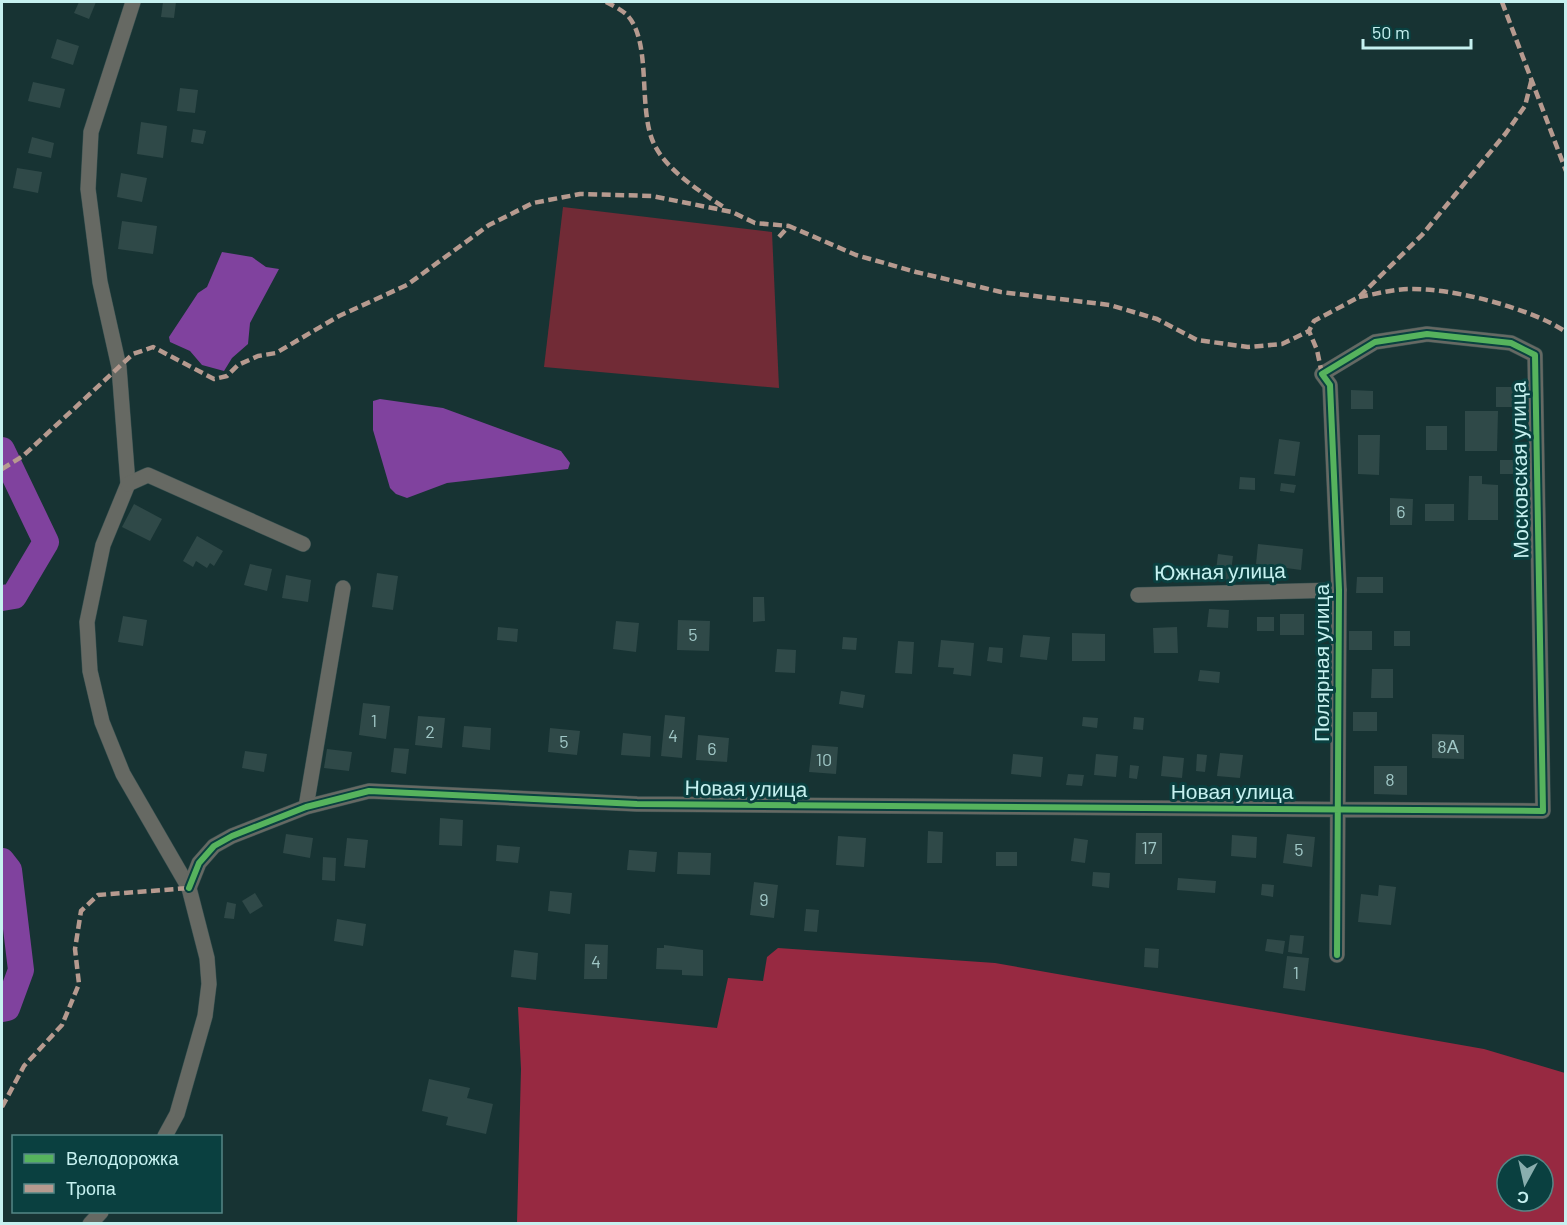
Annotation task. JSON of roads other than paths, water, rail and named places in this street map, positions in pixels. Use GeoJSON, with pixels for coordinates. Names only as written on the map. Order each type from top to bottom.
{"type":"FeatureCollection","features":[{"type":"Feature","properties":{"kind":"street"},"geometry":{"type":"LineString","coordinates":[[133,2],[91,132],[88,189],[100,282],[119,367],[128,484],[103,545],[87,622],[90,671],[102,722],[123,774],[189,888],[205,950],[209,984],[205,1016],[177,1114],[166,1135]]}},
{"type":"Feature","properties":{"kind":"street","name":"Московская улица"},"geometry":{"type":"LineString","coordinates":[[1322,374],[1376,342],[1427,334],[1511,343],[1535,356],[1543,811]]}},
{"type":"Feature","properties":{"kind":"street","name":"Полярная улица"},"geometry":{"type":"LineString","coordinates":[[1322,374],[1330,385],[1339,590],[1337,955]]}},
{"type":"Feature","properties":{"kind":"street"},"geometry":{"type":"LineString","coordinates":[[128,484],[148,476],[303,544]]}},
{"type":"Feature","properties":{"kind":"street"},"geometry":{"type":"LineString","coordinates":[[306,807],[343,588]]}},
{"type":"Feature","properties":{"kind":"street","name":"Южная улица"},"geometry":{"type":"LineString","coordinates":[[1137,594],[1339,590]]}},
{"type":"Feature","properties":{"kind":"street","name":"Новая улица"},"geometry":{"type":"LineString","coordinates":[[189,888],[199,863],[214,846],[232,836],[306,807],[369,791],[394,790],[637,804],[872,808],[1543,811]]}},
{"type":"Feature","properties":{"kind":"waterway"},"geometry":{"type":"LineString","coordinates":[[2,450],[46,542],[14,596],[2,598]]}},
{"type":"Feature","properties":{"kind":"waterway"},"geometry":{"type":"LineString","coordinates":[[2,861],[9,870],[21,970],[7,1008],[2,1009]]}}]}
